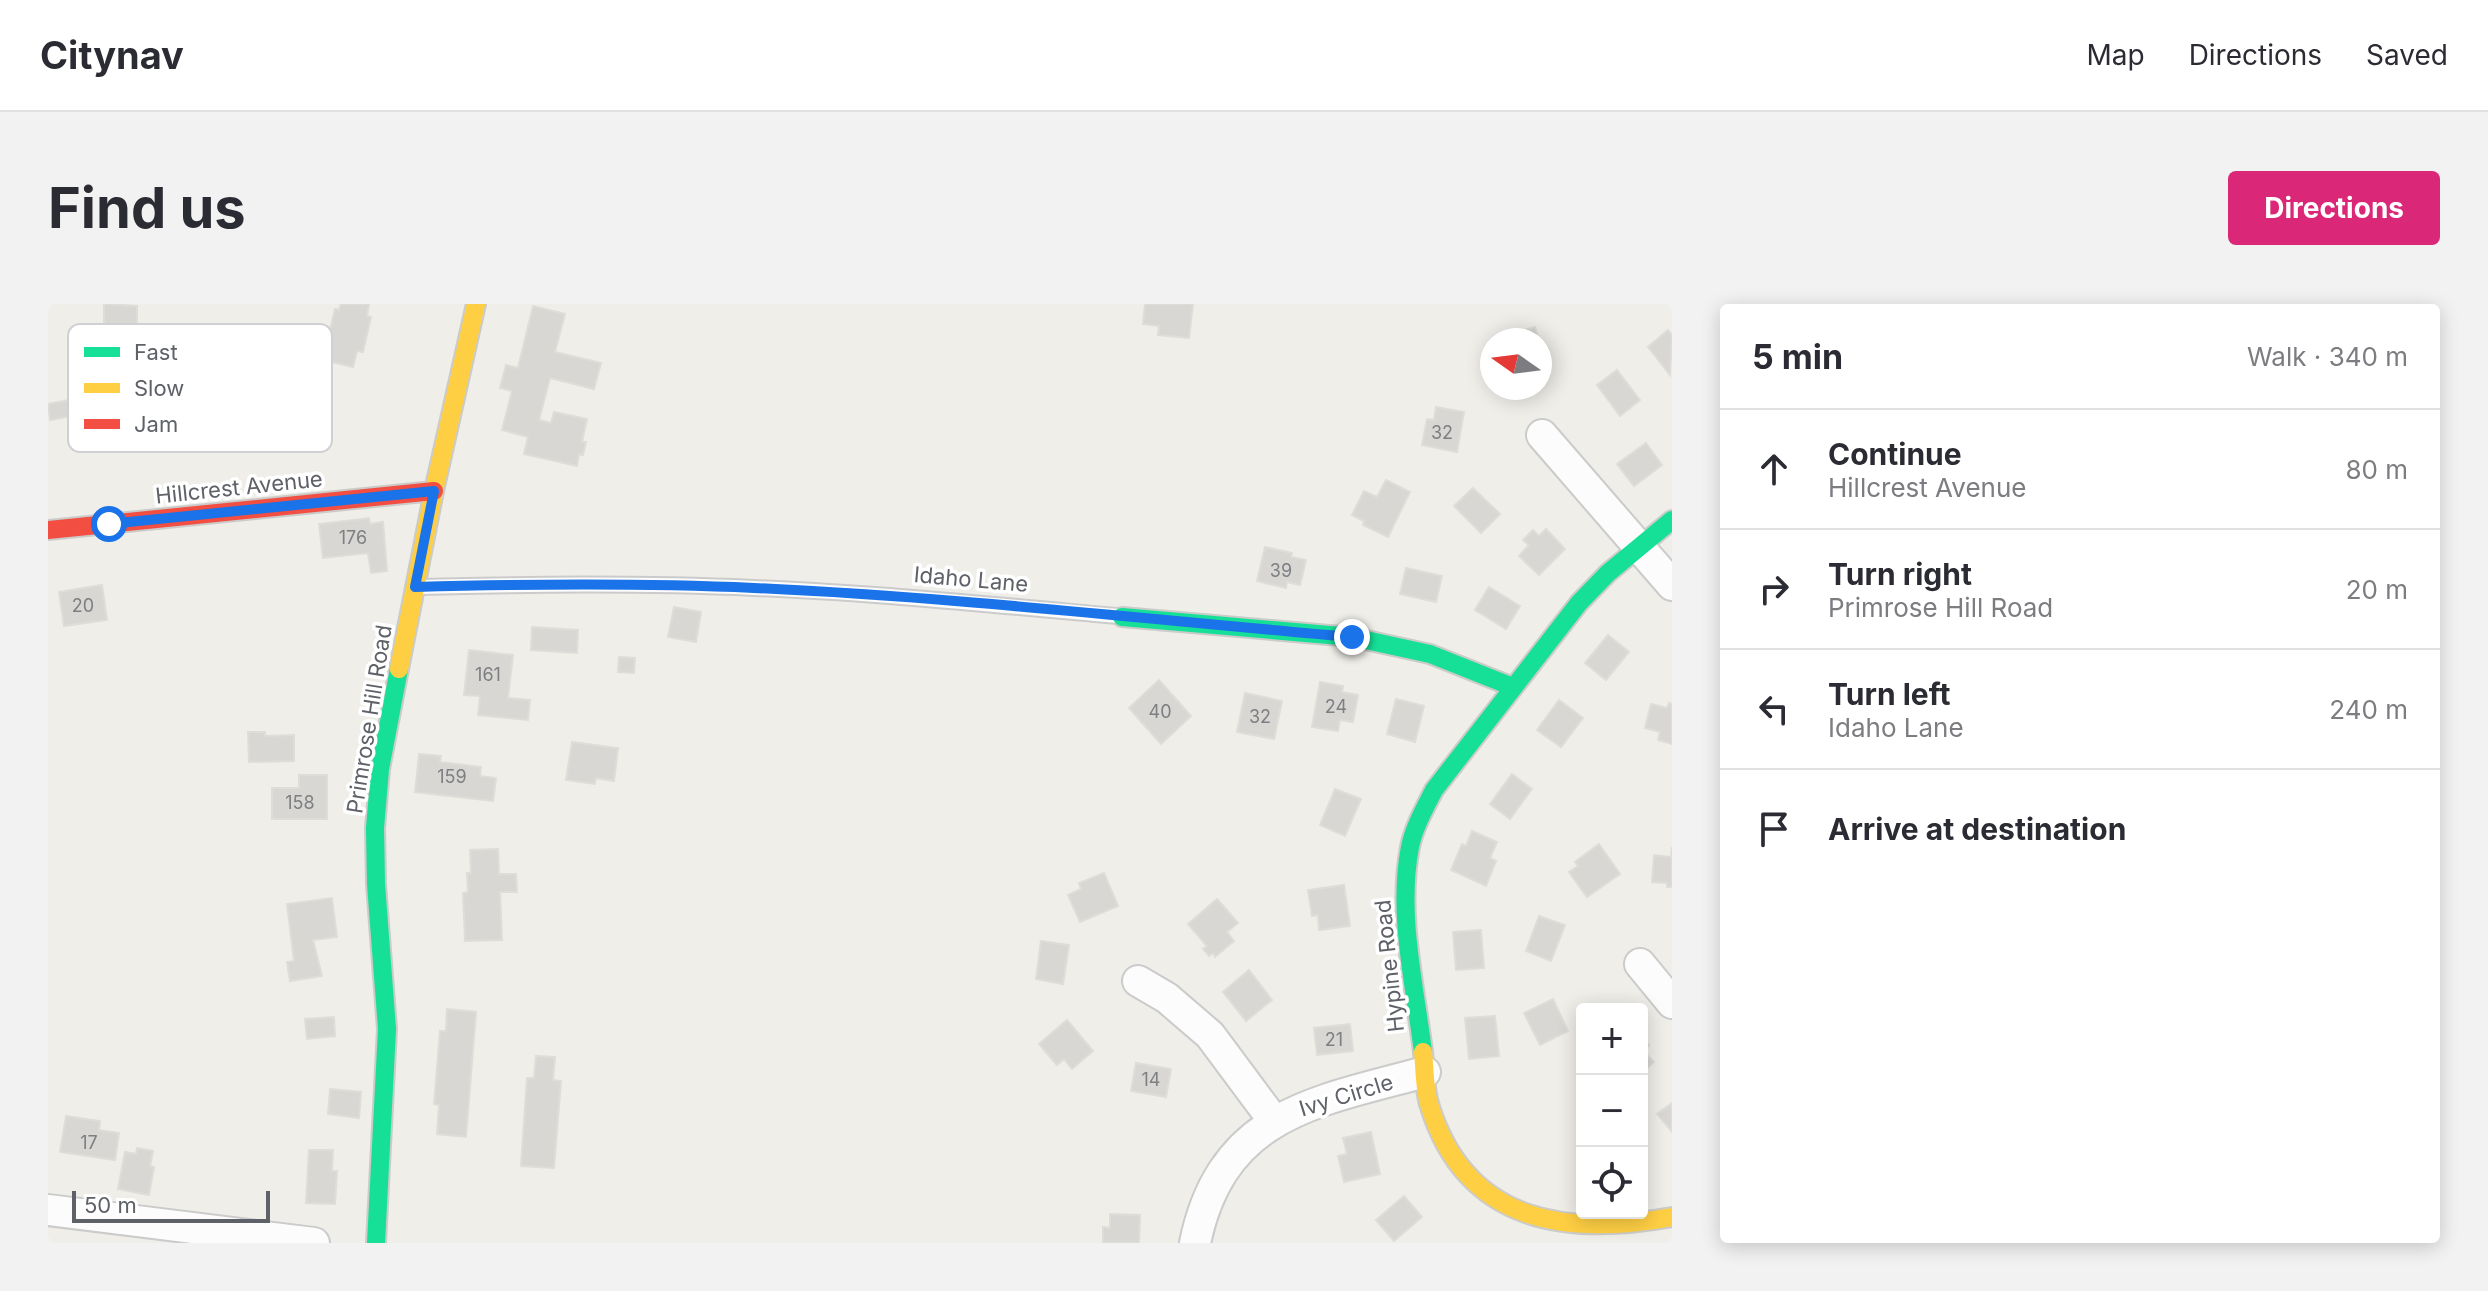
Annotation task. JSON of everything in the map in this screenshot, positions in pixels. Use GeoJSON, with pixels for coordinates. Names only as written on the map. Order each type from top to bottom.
{"type":"FeatureCollection","features":[{"type":"Feature","properties":{"kind":"street","name":"Primrose Hill Road"},"geometry":{"type":"LineString","coordinates":[[376,1243],[387,1029],[376,884],[375,828],[380,769],[434,491],[476,304]]}},
{"type":"Feature","properties":{"kind":"street"},"geometry":{"type":"LineString","coordinates":[[1542,435],[1672,585]]}},
{"type":"Feature","properties":{"kind":"street","name":"Hillcrest Avenue"},"geometry":{"type":"LineString","coordinates":[[48,530],[434,491]]}},
{"type":"Feature","properties":{"kind":"street","name":"Hypine Road"},"geometry":{"type":"LineString","coordinates":[[1672,520],[1608,573],[1579,603],[1434,790],[1419,819],[1410,847],[1405,906],[1429,1105],[1437,1132],[1471,1179],[1543,1233],[1647,1224],[1672,1217]]}},
{"type":"Feature","properties":{"kind":"street","name":"Idaho Lane"},"geometry":{"type":"LineString","coordinates":[[1122,617],[1352,637],[1430,654],[1513,687]]}},
{"type":"Feature","properties":{"kind":"street"},"geometry":{"type":"LineString","coordinates":[[1640,964],[1672,1003]]}},
{"type":"Feature","properties":{"kind":"street"},"geometry":{"type":"LineString","coordinates":[[1138,981],[1167,998],[1210,1035],[1274,1121]]}},
{"type":"Feature","properties":{"kind":"street","name":"Ivy Circle"},"geometry":{"type":"LineString","coordinates":[[1195,1243],[1209,1194],[1221,1173],[1254,1136],[1274,1121],[1308,1105],[1425,1072]]}},
{"type":"Feature","properties":{"kind":"street"},"geometry":{"type":"LineString","coordinates":[[48,1210],[314,1243]]}},
{"type":"Feature","properties":{"kind":"lane","name":"Idaho Lane"},"geometry":{"type":"LineString","coordinates":[[415,587],[521,584],[753,588],[918,598],[1122,617]]}},
{"type":"Feature","properties":{"kind":"building"},"geometry":{"type":"Polygon","coordinates":[[[104,304],[137,306],[137,324],[104,324],[104,304]]]}},
{"type":"Feature","properties":{"kind":"building"},"geometry":{"type":"Polygon","coordinates":[[[341,304],[369,304],[367,316],[371,317],[363,352],[357,351],[353,367],[332,362],[331,324],[335,309],[339,310],[341,304]]]}},
{"type":"Feature","properties":{"kind":"building"},"geometry":{"type":"Polygon","coordinates":[[[1145,304],[1193,304],[1189,338],[1158,335],[1159,326],[1143,324],[1145,304]]]}},
{"type":"Feature","properties":{"kind":"building"},"geometry":{"type":"Polygon","coordinates":[[[533,306],[565,314],[555,352],[601,363],[594,389],[550,378],[539,420],[551,423],[554,412],[587,419],[582,442],[586,442],[577,466],[524,454],[528,437],[502,430],[512,391],[500,388],[506,365],[518,368],[533,306]]]}},
{"type":"Feature","properties":{"kind":"building"},"geometry":{"type":"Polygon","coordinates":[[[1668,330],[1672,335],[1670,375],[1648,347],[1668,330]]]}},
{"type":"Feature","properties":{"kind":"building"},"geometry":{"type":"Polygon","coordinates":[[[1617,370],[1640,400],[1620,416],[1597,385],[1617,370]]]}},
{"type":"Feature","properties":{"kind":"building"},"geometry":{"type":"Polygon","coordinates":[[[68,400],[68,417],[50,420],[48,404],[68,400]]]}},
{"type":"Feature","properties":{"kind":"building"},"geometry":{"type":"Polygon","coordinates":[[[1436,407],[1464,412],[1457,452],[1422,445],[1427,419],[1434,420],[1436,407]]]}},
{"type":"Feature","properties":{"kind":"building"},"geometry":{"type":"Polygon","coordinates":[[[1646,443],[1662,465],[1634,486],[1617,464],[1646,443]]]}},
{"type":"Feature","properties":{"kind":"building"},"geometry":{"type":"Polygon","coordinates":[[[1386,480],[1410,492],[1388,537],[1363,525],[1364,521],[1352,515],[1364,491],[1377,497],[1386,480]]]}},
{"type":"Feature","properties":{"kind":"building"},"geometry":{"type":"Polygon","coordinates":[[[1473,488],[1500,514],[1481,533],[1454,506],[1473,488]]]}},
{"type":"Feature","properties":{"kind":"building"},"geometry":{"type":"Polygon","coordinates":[[[369,518],[370,524],[383,522],[387,571],[371,573],[368,553],[323,558],[319,524],[369,518]]]}},
{"type":"Feature","properties":{"kind":"building"},"geometry":{"type":"Polygon","coordinates":[[[1546,529],[1565,549],[1539,575],[1519,556],[1529,545],[1523,540],[1533,530],[1539,536],[1546,529]]]}},
{"type":"Feature","properties":{"kind":"building"},"geometry":{"type":"Polygon","coordinates":[[[1265,547],[1292,553],[1291,557],[1306,560],[1300,585],[1287,582],[1286,588],[1257,581],[1265,547]]]}},
{"type":"Feature","properties":{"kind":"building"},"geometry":{"type":"Polygon","coordinates":[[[1406,568],[1442,576],[1436,602],[1400,594],[1406,568]]]}},
{"type":"Feature","properties":{"kind":"building"},"geometry":{"type":"Polygon","coordinates":[[[102,585],[107,620],[64,626],[59,592],[102,585]]]}},
{"type":"Feature","properties":{"kind":"building"},"geometry":{"type":"Polygon","coordinates":[[[1489,587],[1520,606],[1506,629],[1475,610],[1489,587]]]}},
{"type":"Feature","properties":{"kind":"building"},"geometry":{"type":"Polygon","coordinates":[[[674,607],[701,612],[696,642],[668,637],[674,607]]]}},
{"type":"Feature","properties":{"kind":"building"},"geometry":{"type":"Polygon","coordinates":[[[532,627],[578,630],[577,653],[531,650],[532,627]]]}},
{"type":"Feature","properties":{"kind":"building"},"geometry":{"type":"Polygon","coordinates":[[[1608,635],[1629,652],[1606,680],[1585,663],[1608,635]]]}},
{"type":"Feature","properties":{"kind":"building"},"geometry":{"type":"Polygon","coordinates":[[[469,650],[513,655],[508,698],[530,700],[528,720],[478,715],[480,696],[464,695],[469,650]]]}},
{"type":"Feature","properties":{"kind":"building"},"geometry":{"type":"Polygon","coordinates":[[[619,657],[635,658],[634,673],[618,672],[619,657]]]}},
{"type":"Feature","properties":{"kind":"building"},"geometry":{"type":"Polygon","coordinates":[[[1159,680],[1191,716],[1161,744],[1129,708],[1159,680]]]}},
{"type":"Feature","properties":{"kind":"building"},"geometry":{"type":"Polygon","coordinates":[[[1320,682],[1343,686],[1342,692],[1358,695],[1353,722],[1340,720],[1338,731],[1312,727],[1320,682]]]}},
{"type":"Feature","properties":{"kind":"building"},"geometry":{"type":"Polygon","coordinates":[[[1245,693],[1282,701],[1274,739],[1237,732],[1245,693]]]}},
{"type":"Feature","properties":{"kind":"building"},"geometry":{"type":"Polygon","coordinates":[[[1396,699],[1424,706],[1415,742],[1387,734],[1396,699]]]}},
{"type":"Feature","properties":{"kind":"building"},"geometry":{"type":"Polygon","coordinates":[[[1559,700],[1583,718],[1561,747],[1537,730],[1559,700]]]}},
{"type":"Feature","properties":{"kind":"building"},"geometry":{"type":"Polygon","coordinates":[[[1669,703],[1672,704],[1672,744],[1658,740],[1660,732],[1645,728],[1651,704],[1667,708],[1669,703]]]}},
{"type":"Feature","properties":{"kind":"building"},"geometry":{"type":"Polygon","coordinates":[[[248,732],[265,732],[265,736],[294,735],[294,761],[249,762],[248,732]]]}},
{"type":"Feature","properties":{"kind":"building"},"geometry":{"type":"Polygon","coordinates":[[[572,742],[618,748],[614,781],[596,778],[595,784],[566,780],[572,742]]]}},
{"type":"Feature","properties":{"kind":"building"},"geometry":{"type":"Polygon","coordinates":[[[419,754],[441,756],[440,762],[481,767],[480,776],[496,778],[493,801],[415,792],[419,754]]]}},
{"type":"Feature","properties":{"kind":"building"},"geometry":{"type":"Polygon","coordinates":[[[1512,774],[1532,789],[1510,819],[1490,804],[1512,774]]]}},
{"type":"Feature","properties":{"kind":"building"},"geometry":{"type":"Polygon","coordinates":[[[299,775],[327,775],[327,819],[272,819],[272,788],[299,788],[299,775]]]}},
{"type":"Feature","properties":{"kind":"building"},"geometry":{"type":"Polygon","coordinates":[[[1335,789],[1361,799],[1345,836],[1320,825],[1335,789]]]}},
{"type":"Feature","properties":{"kind":"building"},"geometry":{"type":"Polygon","coordinates":[[[1472,831],[1497,842],[1490,858],[1496,861],[1486,886],[1451,870],[1462,844],[1466,846],[1472,831]]]}},
{"type":"Feature","properties":{"kind":"building"},"geometry":{"type":"Polygon","coordinates":[[[1599,844],[1620,874],[1587,897],[1569,872],[1578,866],[1575,862],[1599,844]]]}},
{"type":"Feature","properties":{"kind":"building"},"geometry":{"type":"Polygon","coordinates":[[[1672,847],[1672,887],[1667,887],[1667,883],[1652,882],[1654,855],[1671,857],[1672,847]]]}},
{"type":"Feature","properties":{"kind":"building"},"geometry":{"type":"Polygon","coordinates":[[[498,849],[499,874],[516,874],[517,892],[500,892],[502,940],[465,941],[463,893],[468,892],[470,850],[498,849]]]}},
{"type":"Feature","properties":{"kind":"building"},"geometry":{"type":"Polygon","coordinates":[[[1104,873],[1118,906],[1080,922],[1068,895],[1081,889],[1079,883],[1104,873]]]}},
{"type":"Feature","properties":{"kind":"building"},"geometry":{"type":"Polygon","coordinates":[[[1344,885],[1350,926],[1319,930],[1318,915],[1312,916],[1308,890],[1344,885]]]}},
{"type":"Feature","properties":{"kind":"building"},"geometry":{"type":"Polygon","coordinates":[[[332,898],[337,937],[313,940],[322,976],[290,981],[287,962],[294,961],[287,904],[332,898]]]}},
{"type":"Feature","properties":{"kind":"building"},"geometry":{"type":"Polygon","coordinates":[[[1217,899],[1238,923],[1227,932],[1234,941],[1215,957],[1213,953],[1209,956],[1203,949],[1207,946],[1188,924],[1217,899]]]}},
{"type":"Feature","properties":{"kind":"building"},"geometry":{"type":"Polygon","coordinates":[[[1539,916],[1565,925],[1551,961],[1526,951],[1539,916]]]}},
{"type":"Feature","properties":{"kind":"building"},"geometry":{"type":"Polygon","coordinates":[[[1481,930],[1484,968],[1456,970],[1453,932],[1481,930]]]}},
{"type":"Feature","properties":{"kind":"building"},"geometry":{"type":"Polygon","coordinates":[[[1041,941],[1069,945],[1063,984],[1036,979],[1041,941]]]}},
{"type":"Feature","properties":{"kind":"building"},"geometry":{"type":"Polygon","coordinates":[[[1249,970],[1272,1000],[1246,1021],[1223,992],[1249,970]]]}},
{"type":"Feature","properties":{"kind":"building"},"geometry":{"type":"Polygon","coordinates":[[[1553,999],[1568,1031],[1540,1045],[1524,1013],[1553,999]]]}},
{"type":"Feature","properties":{"kind":"building"},"geometry":{"type":"Polygon","coordinates":[[[447,1009],[476,1012],[466,1137],[437,1134],[439,1105],[434,1104],[440,1031],[446,1031],[447,1009]]]}},
{"type":"Feature","properties":{"kind":"building"},"geometry":{"type":"Polygon","coordinates":[[[1495,1016],[1499,1056],[1469,1059],[1465,1018],[1495,1016]]]}},
{"type":"Feature","properties":{"kind":"building"},"geometry":{"type":"Polygon","coordinates":[[[334,1017],[335,1036],[307,1039],[305,1019],[334,1017]]]}},
{"type":"Feature","properties":{"kind":"building"},"geometry":{"type":"Polygon","coordinates":[[[1067,1020],[1093,1051],[1072,1069],[1064,1059],[1057,1065],[1039,1044],[1067,1020]]]}},
{"type":"Feature","properties":{"kind":"building"},"geometry":{"type":"Polygon","coordinates":[[[1350,1024],[1353,1051],[1317,1055],[1314,1028],[1350,1024]]]}},
{"type":"Feature","properties":{"kind":"building"},"geometry":{"type":"Polygon","coordinates":[[[536,1056],[555,1057],[553,1080],[561,1081],[554,1168],[521,1166],[527,1078],[534,1078],[536,1056]]]}},
{"type":"Feature","properties":{"kind":"building"},"geometry":{"type":"Polygon","coordinates":[[[1136,1063],[1171,1069],[1166,1097],[1131,1091],[1136,1063]]]}},
{"type":"Feature","properties":{"kind":"building"},"geometry":{"type":"Polygon","coordinates":[[[330,1089],[361,1092],[359,1118],[328,1114],[330,1089]]]}},
{"type":"Feature","properties":{"kind":"building"},"geometry":{"type":"Polygon","coordinates":[[[1672,1103],[1672,1132],[1657,1114],[1672,1103]]]}},
{"type":"Feature","properties":{"kind":"building"},"geometry":{"type":"Polygon","coordinates":[[[66,1116],[100,1121],[99,1130],[119,1133],[115,1160],[60,1152],[66,1116]]]}},
{"type":"Feature","properties":{"kind":"building"},"geometry":{"type":"Polygon","coordinates":[[[1371,1132],[1380,1174],[1344,1182],[1338,1156],[1347,1154],[1343,1138],[1371,1132]]]}},
{"type":"Feature","properties":{"kind":"building"},"geometry":{"type":"Polygon","coordinates":[[[137,1148],[153,1151],[150,1166],[154,1167],[149,1195],[118,1189],[125,1152],[136,1154],[137,1148]]]}},
{"type":"Feature","properties":{"kind":"building"},"geometry":{"type":"Polygon","coordinates":[[[309,1150],[333,1150],[332,1171],[337,1171],[335,1204],[306,1203],[309,1150]]]}},
{"type":"Feature","properties":{"kind":"building"},"geometry":{"type":"Polygon","coordinates":[[[1404,1196],[1422,1217],[1394,1241],[1376,1220],[1404,1196]]]}},
{"type":"Feature","properties":{"kind":"building"},"geometry":{"type":"Polygon","coordinates":[[[1110,1214],[1140,1215],[1139,1243],[1103,1243],[1103,1227],[1110,1228],[1110,1214]]]}},
{"type":"Feature","properties":{"kind":"traffic: fast"},"geometry":{"type":"LineString","coordinates":[[1423,1052],[1405,898],[1410,847],[1420,818],[1434,790],[1579,603],[1608,573],[1672,520]]}},
{"type":"Feature","properties":{"kind":"traffic: fast"},"geometry":{"type":"LineString","coordinates":[[1122,617],[1352,637],[1430,654],[1513,687]]}},
{"type":"Feature","properties":{"kind":"traffic: fast"},"geometry":{"type":"LineString","coordinates":[[376,1243],[387,1029],[375,828],[380,769],[399,669]]}},
{"type":"Feature","properties":{"kind":"traffic: slow"},"geometry":{"type":"LineString","coordinates":[[399,669],[434,491],[476,304]]}},
{"type":"Feature","properties":{"kind":"traffic: slow"},"geometry":{"type":"LineString","coordinates":[[1423,1052],[1428,1100],[1447,1146],[1469,1176],[1495,1198],[1526,1213],[1559,1221],[1633,1223],[1672,1217]]}},
{"type":"Feature","properties":{"kind":"traffic: jam"},"geometry":{"type":"LineString","coordinates":[[48,530],[434,491]]}},
{"type":"Feature","properties":{"kind":"route"},"geometry":{"type":"LineString","coordinates":[[109,524],[434,491],[415,587],[521,584],[753,588],[918,598],[1352,637]]}}]}
